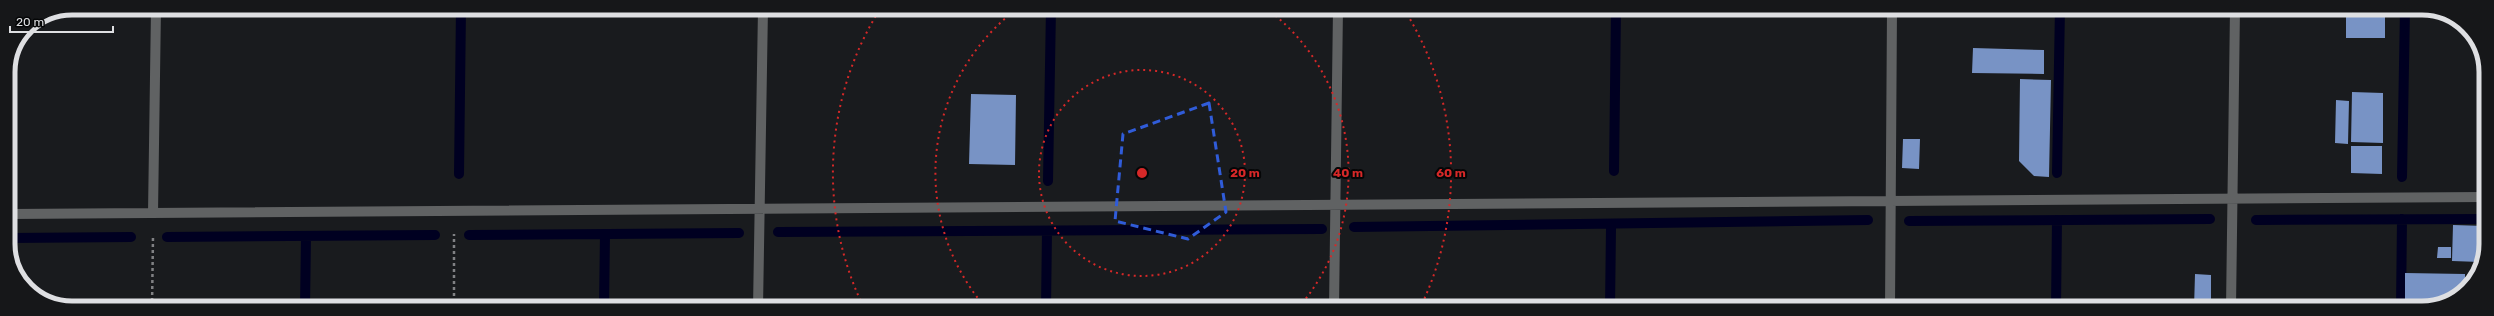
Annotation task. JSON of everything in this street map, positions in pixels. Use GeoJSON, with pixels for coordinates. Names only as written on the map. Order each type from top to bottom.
{"type":"FeatureCollection","features":[{"type":"Feature","properties":{"kind":"street"},"geometry":{"type":"LineString","coordinates":[[153,213],[156,15]]}},
{"type":"Feature","properties":{"kind":"street"},"geometry":{"type":"LineString","coordinates":[[758,301],[763,15]]}},
{"type":"Feature","properties":{"kind":"street"},"geometry":{"type":"LineString","coordinates":[[1334,301],[1338,15]]}},
{"type":"Feature","properties":{"kind":"street"},"geometry":{"type":"LineString","coordinates":[[1890,301],[1892,15]]}},
{"type":"Feature","properties":{"kind":"street"},"geometry":{"type":"LineString","coordinates":[[2232,301],[2235,15]]}},
{"type":"Feature","properties":{"kind":"street"},"geometry":{"type":"LineString","coordinates":[[15,214],[760,208],[1335,207],[2234,198],[2479,198]]}},
{"type":"Feature","properties":{"kind":"path"},"geometry":{"type":"LineString","coordinates":[[454,301],[455,211]]}},
{"type":"Feature","properties":{"kind":"path"},"geometry":{"type":"LineString","coordinates":[[152,301],[153,213]]}},
{"type":"Feature","properties":{"kind":"highlighted area"},"geometry":{"type":"Polygon","coordinates":[[[1209,103],[1226,212],[1188,239],[1115,221],[1123,134],[1209,103]]]}},
{"type":"Feature","properties":{"kind":"building"},"geometry":{"type":"Polygon","coordinates":[[[2346,15],[2385,15],[2385,38],[2346,38],[2346,15]]]}},
{"type":"Feature","properties":{"kind":"building"},"geometry":{"type":"Polygon","coordinates":[[[1973,48],[2044,50],[2044,74],[1972,73],[1973,48]]]}},
{"type":"Feature","properties":{"kind":"building"},"geometry":{"type":"Polygon","coordinates":[[[2020,79],[2051,80],[2049,177],[2034,176],[2019,161],[2020,79]]]}},
{"type":"Feature","properties":{"kind":"building"},"geometry":{"type":"Polygon","coordinates":[[[2352,92],[2383,93],[2383,143],[2351,142],[2352,92]]]}},
{"type":"Feature","properties":{"kind":"building"},"geometry":{"type":"Polygon","coordinates":[[[971,94],[1016,95],[1015,165],[969,164],[971,94]]]}},
{"type":"Feature","properties":{"kind":"building"},"geometry":{"type":"Polygon","coordinates":[[[2336,100],[2349,101],[2348,144],[2335,143],[2336,100]]]}},
{"type":"Feature","properties":{"kind":"building"},"geometry":{"type":"Polygon","coordinates":[[[1903,139],[1920,139],[1919,169],[1902,168],[1903,139]]]}},
{"type":"Feature","properties":{"kind":"building"},"geometry":{"type":"Polygon","coordinates":[[[2351,146],[2382,146],[2382,174],[2351,173],[2351,146]]]}},
{"type":"Feature","properties":{"kind":"building"},"geometry":{"type":"Polygon","coordinates":[[[2453,225],[2479,226],[2479,248],[2476,262],[2452,261],[2453,225]]]}},
{"type":"Feature","properties":{"kind":"building"},"geometry":{"type":"Polygon","coordinates":[[[2438,247],[2451,247],[2451,258],[2437,258],[2438,247]]]}},
{"type":"Feature","properties":{"kind":"building"},"geometry":{"type":"Polygon","coordinates":[[[2405,273],[2465,274],[2465,281],[2454,291],[2444,297],[2433,300],[2405,301],[2405,273]]]}},
{"type":"Feature","properties":{"kind":"building"},"geometry":{"type":"Polygon","coordinates":[[[2195,274],[2211,275],[2211,301],[2194,301],[2195,274]]]}},
{"type":"Feature","properties":{"kind":"waterway"},"geometry":{"type":"LineString","coordinates":[[459,174],[461,15]]}},
{"type":"Feature","properties":{"kind":"waterway"},"geometry":{"type":"LineString","coordinates":[[1048,181],[1051,15]]}},
{"type":"Feature","properties":{"kind":"waterway"},"geometry":{"type":"LineString","coordinates":[[1614,171],[1616,15]]}},
{"type":"Feature","properties":{"kind":"waterway"},"geometry":{"type":"LineString","coordinates":[[2057,173],[2060,15]]}},
{"type":"Feature","properties":{"kind":"waterway"},"geometry":{"type":"LineString","coordinates":[[2402,177],[2405,15]]}},
{"type":"Feature","properties":{"kind":"waterway"},"geometry":{"type":"LineString","coordinates":[[1909,221],[2210,219]]}},
{"type":"Feature","properties":{"kind":"waterway"},"geometry":{"type":"LineString","coordinates":[[2401,301],[2402,219]]}},
{"type":"Feature","properties":{"kind":"waterway"},"geometry":{"type":"LineString","coordinates":[[2256,220],[2479,219]]}},
{"type":"Feature","properties":{"kind":"waterway"},"geometry":{"type":"LineString","coordinates":[[1354,227],[1868,220]]}},
{"type":"Feature","properties":{"kind":"waterway"},"geometry":{"type":"LineString","coordinates":[[2056,301],[2057,220]]}},
{"type":"Feature","properties":{"kind":"waterway"},"geometry":{"type":"LineString","coordinates":[[1610,301],[1611,228]]}},
{"type":"Feature","properties":{"kind":"waterway"},"geometry":{"type":"LineString","coordinates":[[778,232],[1322,229]]}},
{"type":"Feature","properties":{"kind":"waterway"},"geometry":{"type":"LineString","coordinates":[[1046,301],[1047,231]]}},
{"type":"Feature","properties":{"kind":"waterway"},"geometry":{"type":"LineString","coordinates":[[469,235],[739,233]]}},
{"type":"Feature","properties":{"kind":"waterway"},"geometry":{"type":"LineString","coordinates":[[604,301],[605,234]]}},
{"type":"Feature","properties":{"kind":"waterway"},"geometry":{"type":"LineString","coordinates":[[167,237],[435,235]]}},
{"type":"Feature","properties":{"kind":"waterway"},"geometry":{"type":"LineString","coordinates":[[305,301],[306,236]]}},
{"type":"Feature","properties":{"kind":"waterway"},"geometry":{"type":"LineString","coordinates":[[15,238],[131,237]]}}]}
